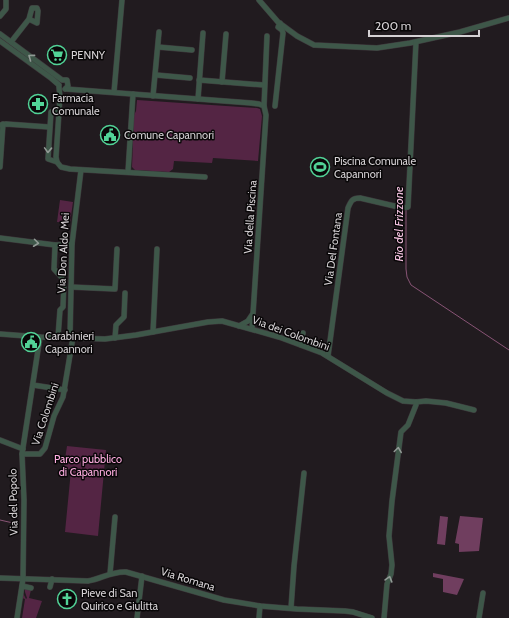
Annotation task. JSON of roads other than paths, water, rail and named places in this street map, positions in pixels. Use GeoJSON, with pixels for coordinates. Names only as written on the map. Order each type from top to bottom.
{"type":"FeatureCollection","features":[{"type":"Feature","properties":{"kind":"street"},"geometry":{"type":"LineString","coordinates":[[0,16],[6,9],[6,0]]}},
{"type":"Feature","properties":{"kind":"street"},"geometry":{"type":"LineString","coordinates":[[114,92],[122,0]]}},
{"type":"Feature","properties":{"kind":"street"},"geometry":{"type":"LineString","coordinates":[[259,0],[280,23],[297,36],[314,45],[378,48],[416,42],[460,32],[509,18]]}},
{"type":"Feature","properties":{"kind":"street"},"geometry":{"type":"LineString","coordinates":[[11,42],[29,19]]}},
{"type":"Feature","properties":{"kind":"street"},"geometry":{"type":"LineString","coordinates":[[275,106],[283,33],[278,27],[280,23]]}},
{"type":"Feature","properties":{"kind":"street"},"geometry":{"type":"LineString","coordinates":[[153,96],[159,32]]}},
{"type":"Feature","properties":{"kind":"street"},"geometry":{"type":"LineString","coordinates":[[198,99],[203,33]]}},
{"type":"Feature","properties":{"kind":"street"},"geometry":{"type":"LineString","coordinates":[[0,34],[62,80],[67,80],[67,87],[60,97]]}},
{"type":"Feature","properties":{"kind":"street"},"geometry":{"type":"LineString","coordinates":[[222,82],[226,34]]}},
{"type":"Feature","properties":{"kind":"street","name":"Via della Piscina"},"geometry":{"type":"LineString","coordinates":[[252,329],[266,114],[264,106],[264,85],[268,36]]}},
{"type":"Feature","properties":{"kind":"street"},"geometry":{"type":"LineString","coordinates":[[0,41],[51,78],[62,89],[67,87],[153,96],[259,104],[264,106]]}},
{"type":"Feature","properties":{"kind":"street","name":"Via Del Fontana"},"geometry":{"type":"LineString","coordinates":[[328,356],[348,208],[351,200],[360,198],[406,207],[416,42]]}},
{"type":"Feature","properties":{"kind":"street"},"geometry":{"type":"LineString","coordinates":[[158,47],[192,50]]}},
{"type":"Feature","properties":{"kind":"street"},"geometry":{"type":"LineString","coordinates":[[156,75],[190,78]]}},
{"type":"Feature","properties":{"kind":"street"},"geometry":{"type":"LineString","coordinates":[[57,162],[60,97],[59,82],[62,80]]}},
{"type":"Feature","properties":{"kind":"street"},"geometry":{"type":"LineString","coordinates":[[199,80],[264,85]]}},
{"type":"Feature","properties":{"kind":"street"},"geometry":{"type":"LineString","coordinates":[[128,172],[133,94]]}},
{"type":"Feature","properties":{"kind":"street"},"geometry":{"type":"LineString","coordinates":[[59,111],[51,112],[48,159],[57,162],[61,167],[81,170],[205,176]]}},
{"type":"Feature","properties":{"kind":"street"},"geometry":{"type":"LineString","coordinates":[[0,167],[1,125],[49,127]]}},
{"type":"Feature","properties":{"kind":"street","name":"Via Don Aldo Mei"},"geometry":{"type":"LineString","coordinates":[[72,337],[72,244],[81,170]]}},
{"type":"Feature","properties":{"kind":"street"},"geometry":{"type":"LineString","coordinates":[[0,238],[55,245],[72,244]]}},
{"type":"Feature","properties":{"kind":"street"},"geometry":{"type":"LineString","coordinates":[[55,245],[54,270],[64,280],[63,307],[60,310],[58,337]]}},
{"type":"Feature","properties":{"kind":"street"},"geometry":{"type":"LineString","coordinates":[[71,287],[115,289],[117,249]]}},
{"type":"Feature","properties":{"kind":"street"},"geometry":{"type":"LineString","coordinates":[[153,332],[157,249]]}},
{"type":"Feature","properties":{"kind":"street"},"geometry":{"type":"LineString","coordinates":[[115,338],[116,326],[124,316],[125,293]]}},
{"type":"Feature","properties":{"kind":"street"},"geometry":{"type":"LineString","coordinates":[[239,326],[252,317],[254,310]]}},
{"type":"Feature","properties":{"kind":"street","name":"Via dei Colombini"},"geometry":{"type":"LineString","coordinates":[[0,334],[105,339],[214,321],[222,321],[301,345],[328,356],[397,398],[416,402],[446,403],[474,410]]}},
{"type":"Feature","properties":{"kind":"street"},"geometry":{"type":"LineString","coordinates":[[301,345],[303,333]]}},
{"type":"Feature","properties":{"kind":"street","name":"Via del Popolo"},"geometry":{"type":"LineString","coordinates":[[17,618],[23,579],[24,500],[22,452],[40,337]]}},
{"type":"Feature","properties":{"kind":"street","name":"Via Colombini"},"geometry":{"type":"LineString","coordinates":[[22,452],[40,454],[44,451],[54,416],[62,402],[65,390],[72,337]]}},
{"type":"Feature","properties":{"kind":"street"},"geometry":{"type":"LineString","coordinates":[[33,385],[65,390]]}},
{"type":"Feature","properties":{"kind":"street"},"geometry":{"type":"LineString","coordinates":[[384,618],[392,565],[389,536],[399,442],[401,432],[408,425],[416,402]]}},
{"type":"Feature","properties":{"kind":"street"},"geometry":{"type":"LineString","coordinates":[[0,442],[22,452]]}},
{"type":"Feature","properties":{"kind":"street"},"geometry":{"type":"LineString","coordinates":[[291,608],[304,473]]}},
{"type":"Feature","properties":{"kind":"street"},"geometry":{"type":"LineString","coordinates":[[110,574],[114,517]]}},
{"type":"Feature","properties":{"kind":"street","name":"Via Romana"},"geometry":{"type":"LineString","coordinates":[[0,578],[88,581],[122,572],[142,576],[224,600],[260,606],[345,611],[372,618]]}},
{"type":"Feature","properties":{"kind":"street"},"geometry":{"type":"LineString","coordinates":[[137,618],[142,576]]}},
{"type":"Feature","properties":{"kind":"street"},"geometry":{"type":"LineString","coordinates":[[50,587],[52,579]]}},
{"type":"Feature","properties":{"kind":"street"},"geometry":{"type":"LineString","coordinates":[[22,586],[31,588]]}},
{"type":"Feature","properties":{"kind":"street"},"geometry":{"type":"LineString","coordinates":[[479,618],[483,593]]}},
{"type":"Feature","properties":{"kind":"street"},"geometry":{"type":"LineString","coordinates":[[259,618],[260,606]]}},
{"type":"Feature","properties":{"kind":"waterway","name":"Rio del Frizzone"},"geometry":{"type":"LineString","coordinates":[[406,209],[406,269],[407,277],[411,285],[509,350]]}},
{"type":"Feature","properties":{"kind":"waterway"},"geometry":{"type":"LineString","coordinates":[[0,520],[13,523]]}},
{"type":"Feature","properties":{"kind":"place","name":"PENNY"},"geometry":{"type":"Point","coordinates":[57,55]}},
{"type":"Feature","properties":{"kind":"place","name":"Farmacia Comunale"},"geometry":{"type":"Point","coordinates":[38,104]}},
{"type":"Feature","properties":{"kind":"place","name":"Comune Capannori"},"geometry":{"type":"Point","coordinates":[110,135]}},
{"type":"Feature","properties":{"kind":"place","name":"Piscina Comunale Capannori"},"geometry":{"type":"Point","coordinates":[320,167]}},
{"type":"Feature","properties":{"kind":"place","name":"Carabinieri Capannori"},"geometry":{"type":"Point","coordinates":[31,342]}},
{"type":"Feature","properties":{"kind":"place","name":"Pieve di San Quirico e Giulitta"},"geometry":{"type":"Point","coordinates":[67,599]}},
{"type":"Feature","properties":{"kind":"park label","name":"Parco pubblico di Capannori"},"geometry":{"type":"Point","coordinates":[88,465]}}]}
